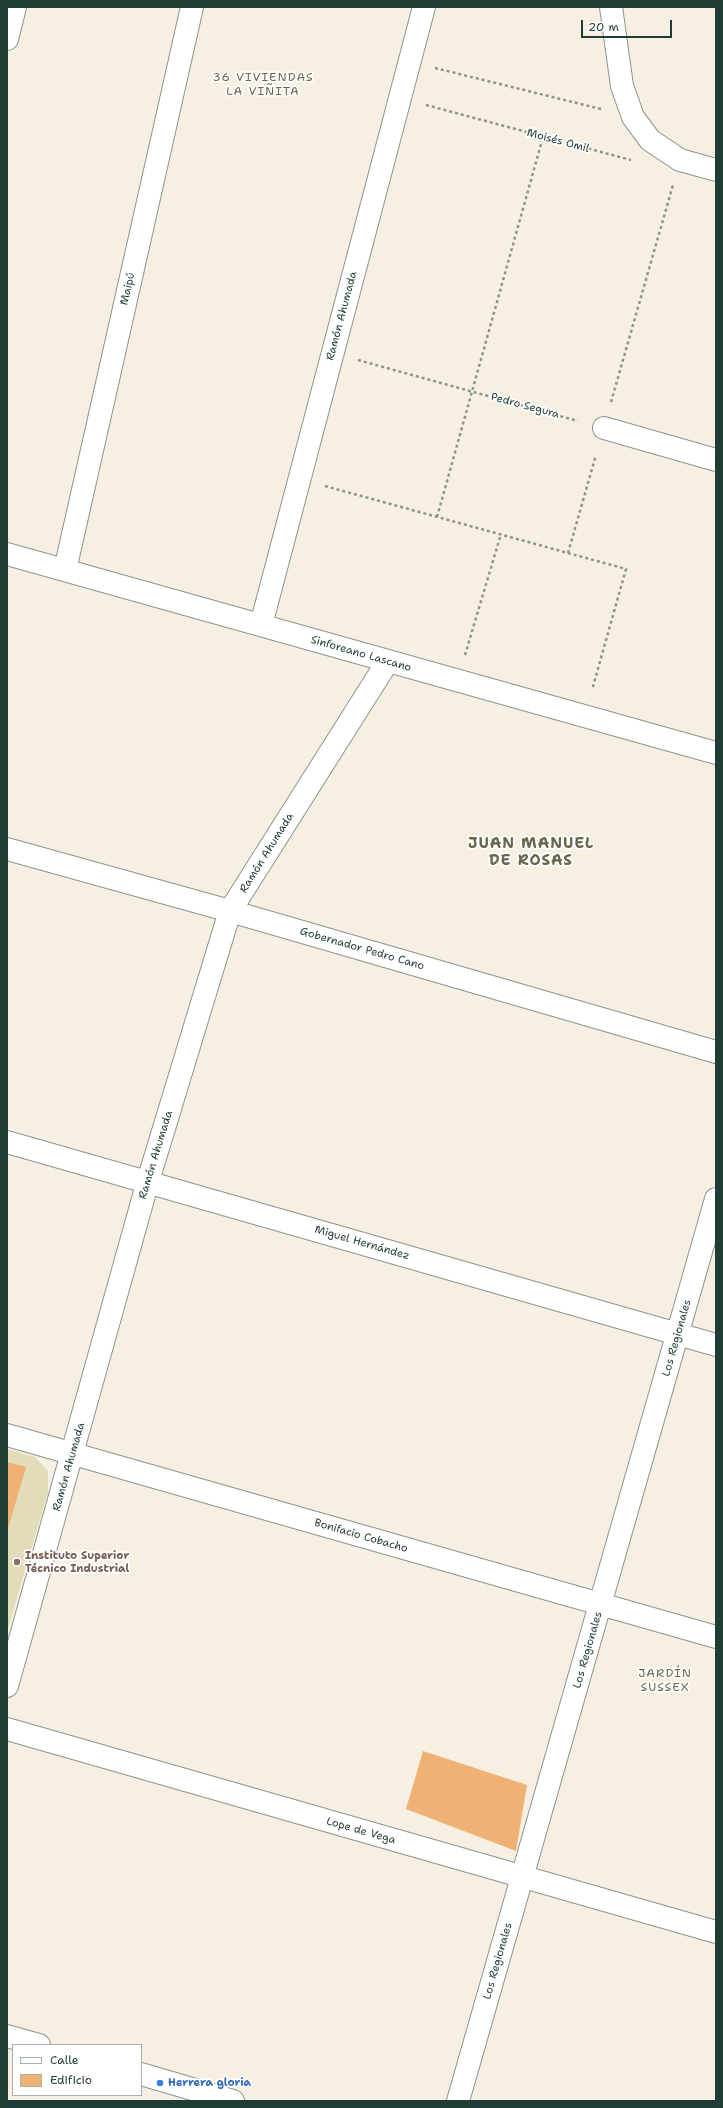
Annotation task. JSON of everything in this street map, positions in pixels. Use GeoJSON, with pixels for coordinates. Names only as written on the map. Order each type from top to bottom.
{"type":"FeatureCollection","features":[{"type":"Feature","properties":{"kind":"street"},"geometry":{"type":"LineString","coordinates":[[7,39],[15,7]]}},
{"type":"Feature","properties":{"kind":"street","name":"Maipú"},"geometry":{"type":"LineString","coordinates":[[65,570],[192,7]]}},
{"type":"Feature","properties":{"kind":"street","name":"Ramón Ahumada"},"geometry":{"type":"LineString","coordinates":[[261,625],[424,7]]}},
{"type":"Feature","properties":{"kind":"street"},"geometry":{"type":"LineString","coordinates":[[611,7],[622,86],[633,117],[650,140],[680,160],[716,170]]}},
{"type":"Feature","properties":{"kind":"street"},"geometry":{"type":"LineString","coordinates":[[604,428],[716,460]]}},
{"type":"Feature","properties":{"kind":"street","name":"Sinforeano Lascano"},"geometry":{"type":"LineString","coordinates":[[7,554],[716,753]]}},
{"type":"Feature","properties":{"kind":"street","name":"Ramón Ahumada"},"geometry":{"type":"LineString","coordinates":[[7,1686],[148,1181],[230,911],[388,661]]}},
{"type":"Feature","properties":{"kind":"street","name":"Gobernador Pedro Cano"},"geometry":{"type":"LineString","coordinates":[[7,849],[230,911],[716,1052]]}},
{"type":"Feature","properties":{"kind":"street","name":"Miguel Hernández"},"geometry":{"type":"LineString","coordinates":[[7,1142],[148,1181],[716,1345]]}},
{"type":"Feature","properties":{"kind":"street","name":"Los Regionales"},"geometry":{"type":"LineString","coordinates":[[458,2101],[716,1199]]}},
{"type":"Feature","properties":{"kind":"street","name":"Bonifacio Cobacho"},"geometry":{"type":"LineString","coordinates":[[7,1435],[716,1637]]}},
{"type":"Feature","properties":{"kind":"street","name":"Lope de Vega"},"geometry":{"type":"LineString","coordinates":[[7,1729],[521,1878],[716,1932]]}},
{"type":"Feature","properties":{"kind":"street"},"geometry":{"type":"LineString","coordinates":[[7,2036],[35,2044]]}},
{"type":"Feature","properties":{"kind":"street"},"geometry":{"type":"LineString","coordinates":[[142,2074],[233,2101]]}},
{"type":"Feature","properties":{"kind":"path"},"geometry":{"type":"LineString","coordinates":[[410,62],[633,117]]}},
{"type":"Feature","properties":{"kind":"path","name":"Moisés Omil"},"geometry":{"type":"LineString","coordinates":[[400,98],[636,162]]}},
{"type":"Feature","properties":{"kind":"path"},"geometry":{"type":"LineString","coordinates":[[437,517],[543,136]]}},
{"type":"Feature","properties":{"kind":"path"},"geometry":{"type":"LineString","coordinates":[[568,553],[680,160]]}},
{"type":"Feature","properties":{"kind":"path","name":"Pedro Segura"},"geometry":{"type":"LineString","coordinates":[[333,353],[604,428]]}},
{"type":"Feature","properties":{"kind":"path"},"geometry":{"type":"LineString","coordinates":[[299,479],[626,569],[585,716]]}},
{"type":"Feature","properties":{"kind":"path"},"geometry":{"type":"LineString","coordinates":[[458,680],[501,534]]}},
{"type":"Feature","properties":{"kind":"shaded area","name":"Instituto Superior Técnico Industrial"},"geometry":{"type":"Polygon","coordinates":[[[7,1449],[35,1457],[48,1471],[48,1492],[7,1632],[7,1449]]]}},
{"type":"Feature","properties":{"kind":"building"},"geometry":{"type":"Polygon","coordinates":[[[7,1462],[26,1467],[7,1532],[7,1462]]]}},
{"type":"Feature","properties":{"kind":"building"},"geometry":{"type":"Polygon","coordinates":[[[423,1751],[527,1785],[516,1851],[406,1809],[423,1751]]]}},
{"type":"Feature","properties":{"kind":"place","name":"Instituto Superior Técnico Industrial"},"geometry":{"type":"Point","coordinates":[17,1562]}},
{"type":"Feature","properties":{"kind":"place","name":"Herrera gloria"},"geometry":{"type":"Point","coordinates":[160,2083]}},
{"type":"Feature","properties":{"kind":"district","name":"36 VIVIENDAS LA VIÑITA"},"geometry":{"type":"Point","coordinates":[263,85]}},
{"type":"Feature","properties":{"kind":"district","name":"JUAN MANUEL DE ROSAS"},"geometry":{"type":"Point","coordinates":[531,852]}},
{"type":"Feature","properties":{"kind":"district","name":"JARDÍN SUSSEX"},"geometry":{"type":"Point","coordinates":[665,1681]}}]}
